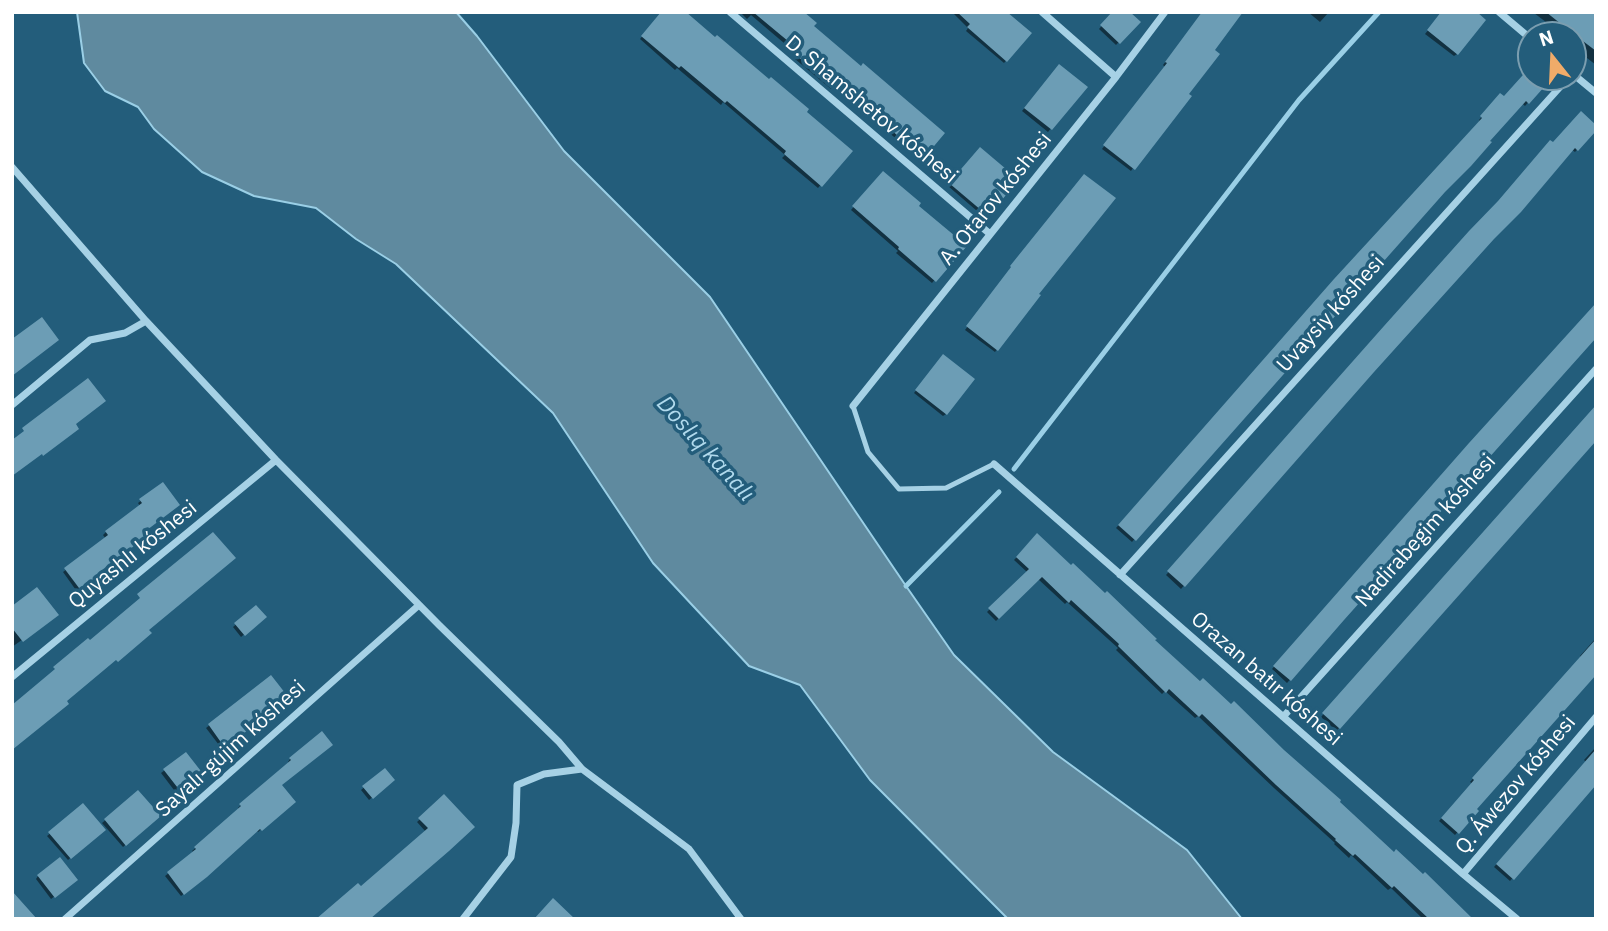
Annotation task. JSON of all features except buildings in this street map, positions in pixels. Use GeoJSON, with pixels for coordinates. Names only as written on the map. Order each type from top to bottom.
{"type":"FeatureCollection","features":[{"type":"Feature","properties":{"kind":"street","name":"D. Shamshetov kóshesi"},"geometry":{"type":"LineString","coordinates":[[730,12],[990,234]]}},
{"type":"Feature","properties":{"kind":"street"},"geometry":{"type":"LineString","coordinates":[[1042,12],[1116,77]]}},
{"type":"Feature","properties":{"kind":"street","name":"A. Otarov kóshesi"},"geometry":{"type":"LineString","coordinates":[[853,406],[1165,12]]}},
{"type":"Feature","properties":{"kind":"street"},"geometry":{"type":"LineString","coordinates":[[1499,12],[1517,27]]}},
{"type":"Feature","properties":{"kind":"street","name":"Uvaysiy kóshesi"},"geometry":{"type":"LineString","coordinates":[[1120,575],[1557,91]]}},
{"type":"Feature","properties":{"kind":"street"},"geometry":{"type":"LineString","coordinates":[[12,167],[146,321],[276,460],[559,742],[582,769],[689,849],[741,919]]}},
{"type":"Feature","properties":{"kind":"street"},"geometry":{"type":"LineString","coordinates":[[12,405],[90,340],[125,333],[146,321]]}},
{"type":"Feature","properties":{"kind":"street","name":"Nadirabegim kóshesi"},"geometry":{"type":"LineString","coordinates":[[1283,717],[1596,369]]}},
{"type":"Feature","properties":{"kind":"street","name":"Quyashlı kóshesi"},"geometry":{"type":"LineString","coordinates":[[12,677],[276,460]]}},
{"type":"Feature","properties":{"kind":"street","name":"Orazan batır kóshesi"},"geometry":{"type":"LineString","coordinates":[[994,464],[1517,919]]}},
{"type":"Feature","properties":{"kind":"street","name":"Sayalı-gújim kóshesi"},"geometry":{"type":"LineString","coordinates":[[65,919],[419,605]]}},
{"type":"Feature","properties":{"kind":"street","name":"Q. Áwezov kóshesi"},"geometry":{"type":"LineString","coordinates":[[1463,874],[1596,717]]}},
{"type":"Feature","properties":{"kind":"street"},"geometry":{"type":"LineString","coordinates":[[463,919],[511,857],[516,823],[517,785],[544,774],[582,769]]}},
{"type":"Feature","properties":{"kind":"lane"},"geometry":{"type":"LineString","coordinates":[[853,406],[868,452],[899,489],[946,488],[994,464]]}},
{"type":"Feature","properties":{"kind":"water","name":"Doslıq kanalı"},"geometry":{"type":"Polygon","coordinates":[[[77,12],[456,12],[564,151],[710,297],[954,655],[1053,752],[1187,850],[1242,919],[1008,919],[870,780],[800,685],[749,666],[653,563],[553,413],[396,264],[356,239],[316,208],[254,196],[202,172],[154,129],[138,107],[105,91],[84,63],[77,12]]]}},
{"type":"Feature","properties":{"kind":"waterway"},"geometry":{"type":"LineString","coordinates":[[1014,469],[1299,100],[1379,12]]}},
{"type":"Feature","properties":{"kind":"waterway"},"geometry":{"type":"LineString","coordinates":[[906,586],[999,492]]}}]}
